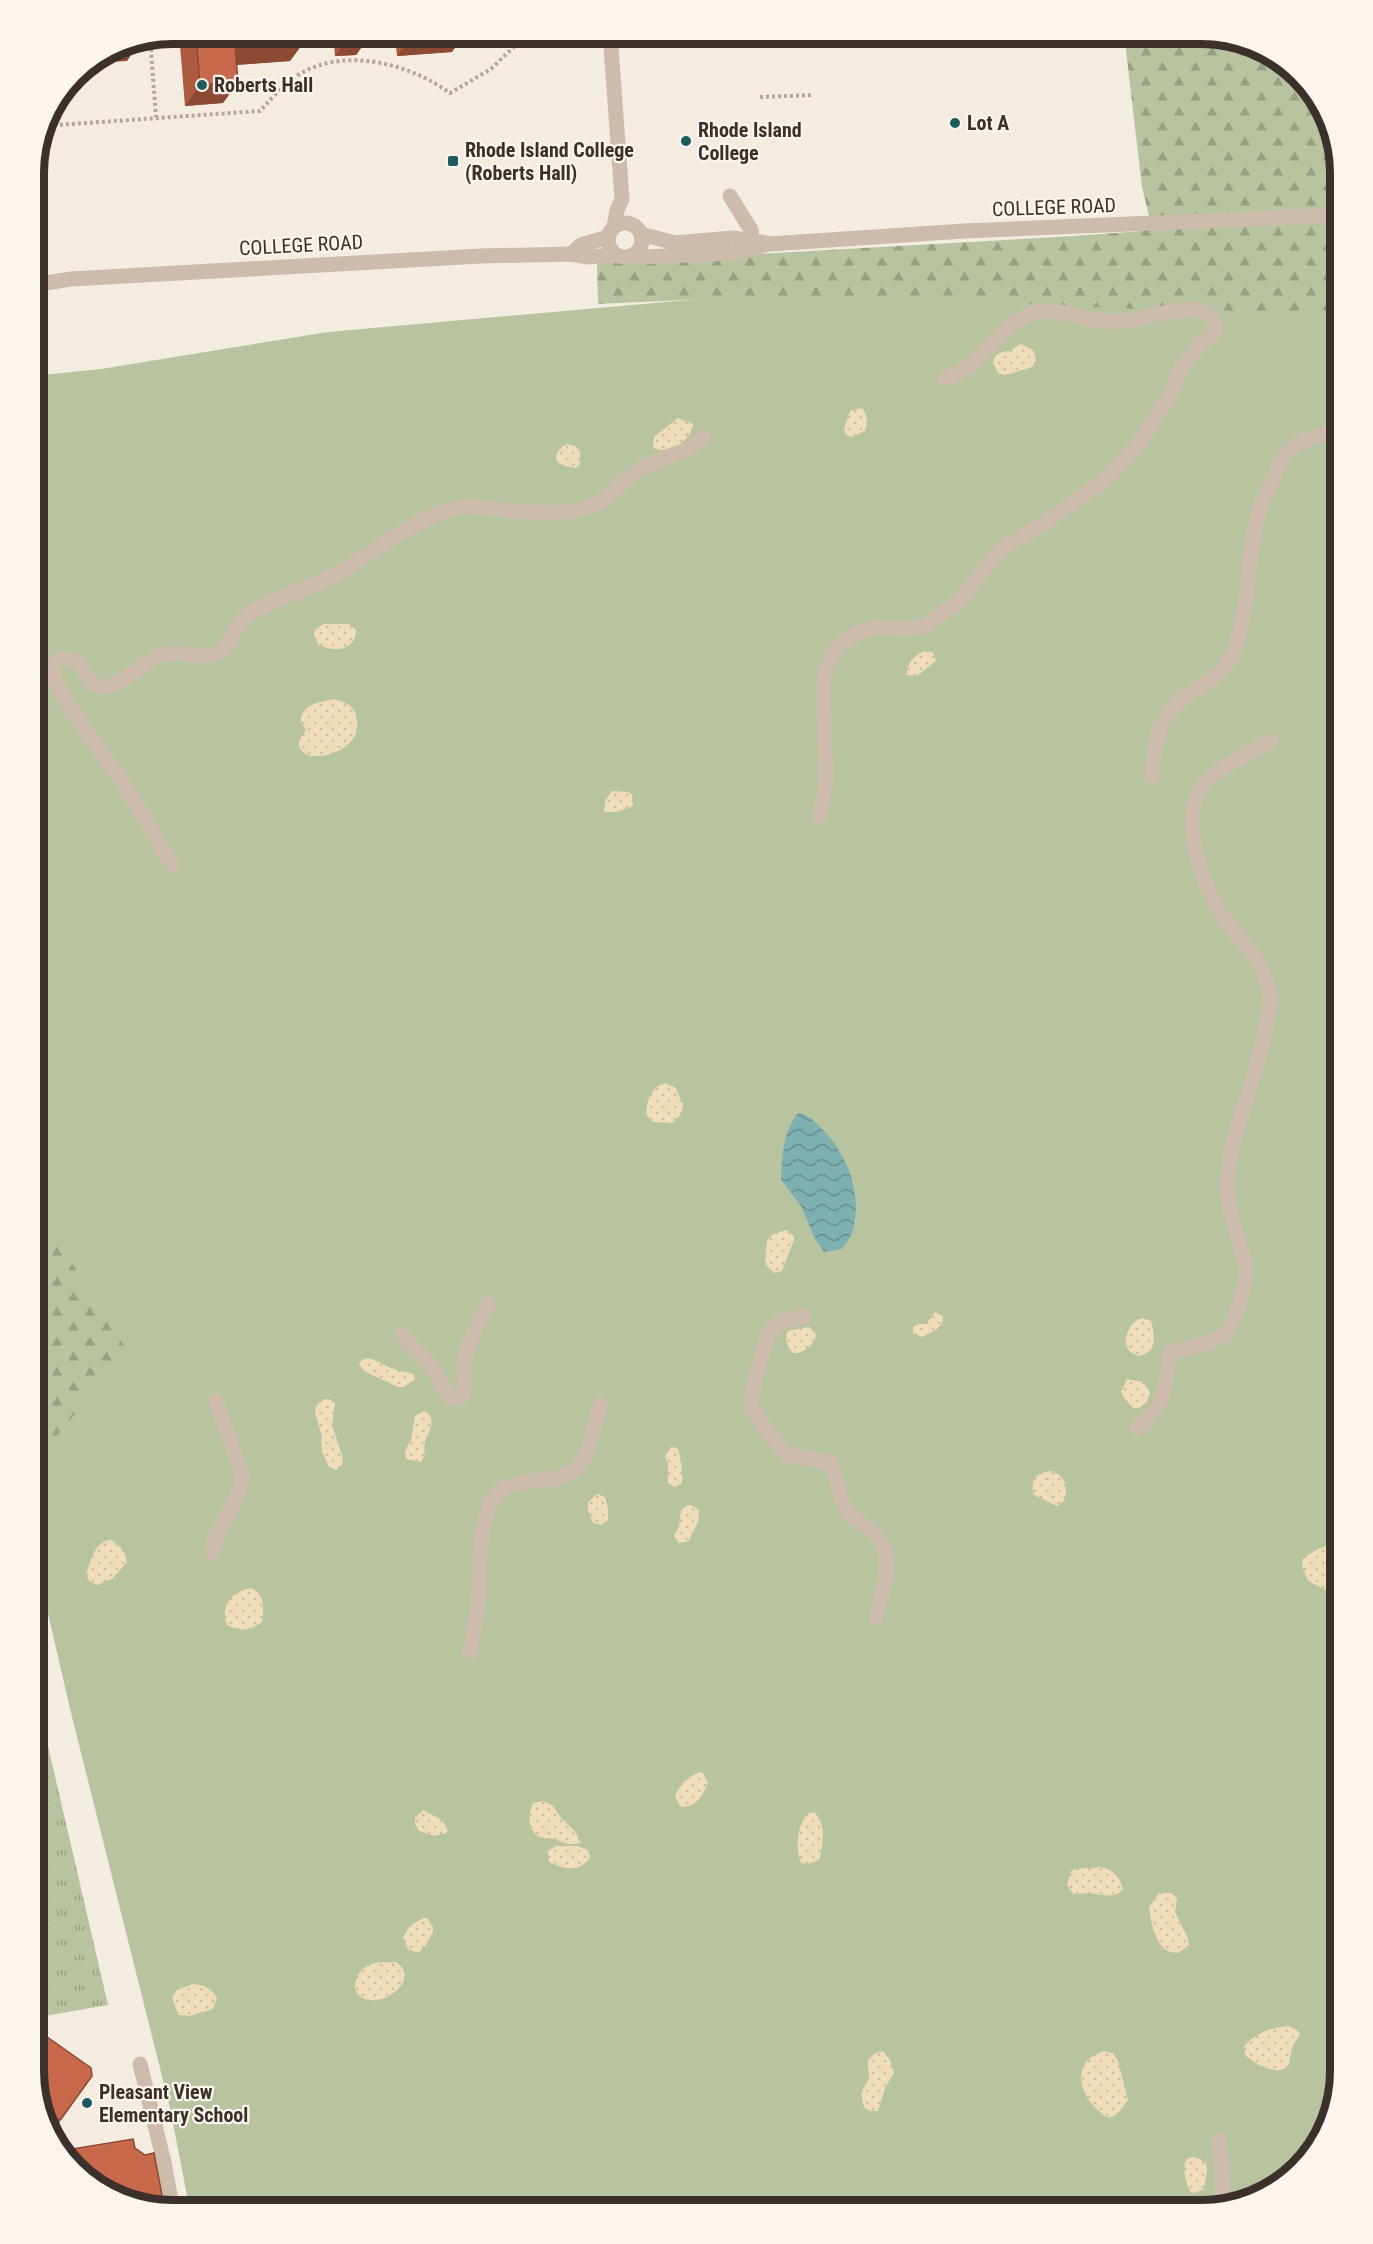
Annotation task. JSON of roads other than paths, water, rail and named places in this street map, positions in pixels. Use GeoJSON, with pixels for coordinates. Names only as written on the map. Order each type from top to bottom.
{"type":"FeatureCollection","features":[{"type":"Feature","properties":{"kind":"street"},"geometry":{"type":"LineString","coordinates":[[611,44],[622,202],[617,210],[611,232],[610,249],[616,255]]}},
{"type":"Feature","properties":{"kind":"street"},"geometry":{"type":"LineString","coordinates":[[730,196],[752,230],[753,244]]}},
{"type":"Feature","properties":{"kind":"street"},"geometry":{"type":"LineString","coordinates":[[622,202],[629,210],[641,246],[634,255]]}},
{"type":"Feature","properties":{"kind":"street","name":"COLLEGE ROAD"},"geometry":{"type":"LineString","coordinates":[[571,254],[581,245],[611,232],[623,223],[675,243],[724,239],[769,244],[964,231],[1330,215]]}},
{"type":"Feature","properties":{"kind":"street","name":"COLLEGE ROAD"},"geometry":{"type":"LineString","coordinates":[[44,283],[72,279],[481,256],[571,254],[586,257],[634,255],[643,257],[734,253],[753,244]]}},
{"type":"Feature","properties":{"kind":"street"},"geometry":{"type":"LineString","coordinates":[[819,816],[826,784],[823,684],[827,667],[838,645],[862,631],[876,627],[907,629],[925,626],[960,600],[1005,546],[1040,526],[1106,478],[1140,442],[1169,397],[1182,367],[1203,342],[1211,337],[1216,325],[1208,314],[1197,310],[1168,311],[1138,320],[1113,322],[1055,310],[1042,310],[1017,322],[992,343],[975,363],[945,379]]}},
{"type":"Feature","properties":{"kind":"street"},"geometry":{"type":"LineString","coordinates":[[1152,775],[1154,746],[1158,730],[1166,716],[1193,691],[1223,670],[1232,656],[1245,604],[1259,510],[1282,459],[1296,444],[1330,432]]}},
{"type":"Feature","properties":{"kind":"street"},"geometry":{"type":"LineString","coordinates":[[172,865],[60,687],[53,669],[54,664],[61,658],[74,660],[82,668],[88,680],[97,686],[109,686],[161,655],[214,654],[222,650],[246,615],[331,577],[399,534],[436,514],[471,506],[545,513],[582,509],[601,500],[637,471],[657,460],[694,447],[704,437]]}},
{"type":"Feature","properties":{"kind":"street"},"geometry":{"type":"LineString","coordinates":[[1137,1428],[1159,1406],[1170,1353],[1221,1337],[1231,1325],[1247,1275],[1229,1203],[1228,1177],[1234,1140],[1262,1046],[1270,996],[1264,973],[1230,927],[1205,881],[1192,824],[1195,800],[1213,774],[1271,741]]}},
{"type":"Feature","properties":{"kind":"street"},"geometry":{"type":"LineString","coordinates":[[402,1335],[433,1368],[448,1396],[459,1400],[464,1391],[465,1360],[489,1304]]}},
{"type":"Feature","properties":{"kind":"street"},"geometry":{"type":"LineString","coordinates":[[804,1316],[780,1323],[768,1335],[752,1388],[751,1406],[782,1450],[789,1455],[829,1462],[834,1468],[840,1499],[844,1507],[850,1515],[878,1537],[884,1548],[887,1566],[876,1618]]}},
{"type":"Feature","properties":{"kind":"street"},"geometry":{"type":"LineString","coordinates":[[212,1553],[214,1542],[234,1503],[243,1477],[216,1401]]}},
{"type":"Feature","properties":{"kind":"street"},"geometry":{"type":"LineString","coordinates":[[470,1652],[477,1617],[486,1516],[494,1496],[501,1489],[514,1485],[560,1477],[574,1472],[583,1461],[601,1404]]}},
{"type":"Feature","properties":{"kind":"street"},"geometry":{"type":"LineString","coordinates":[[140,2064],[164,2162],[170,2200]]}},
{"type":"Feature","properties":{"kind":"street"},"geometry":{"type":"LineString","coordinates":[[1218,2140],[1223,2190],[1221,2199]]}},
{"type":"Feature","properties":{"kind":"water"},"geometry":{"type":"Polygon","coordinates":[[[798,1113],[811,1118],[827,1134],[842,1156],[852,1180],[856,1207],[855,1220],[851,1235],[842,1249],[824,1252],[814,1237],[801,1206],[781,1180],[786,1136],[798,1113]]]}},
{"type":"Feature","properties":{"kind":"place","name":"Roberts Hall"},"geometry":{"type":"Point","coordinates":[202,85]}},
{"type":"Feature","properties":{"kind":"place","name":"Lot A"},"geometry":{"type":"Point","coordinates":[955,123]}},
{"type":"Feature","properties":{"kind":"place","name":"Rhode Island College"},"geometry":{"type":"Point","coordinates":[686,141]}},
{"type":"Feature","properties":{"kind":"place","name":"Rhode Island College (Roberts Hall)"},"geometry":{"type":"Point","coordinates":[453,161]}},
{"type":"Feature","properties":{"kind":"place","name":"Pleasant View Elementary School"},"geometry":{"type":"Point","coordinates":[87,2103]}}]}
